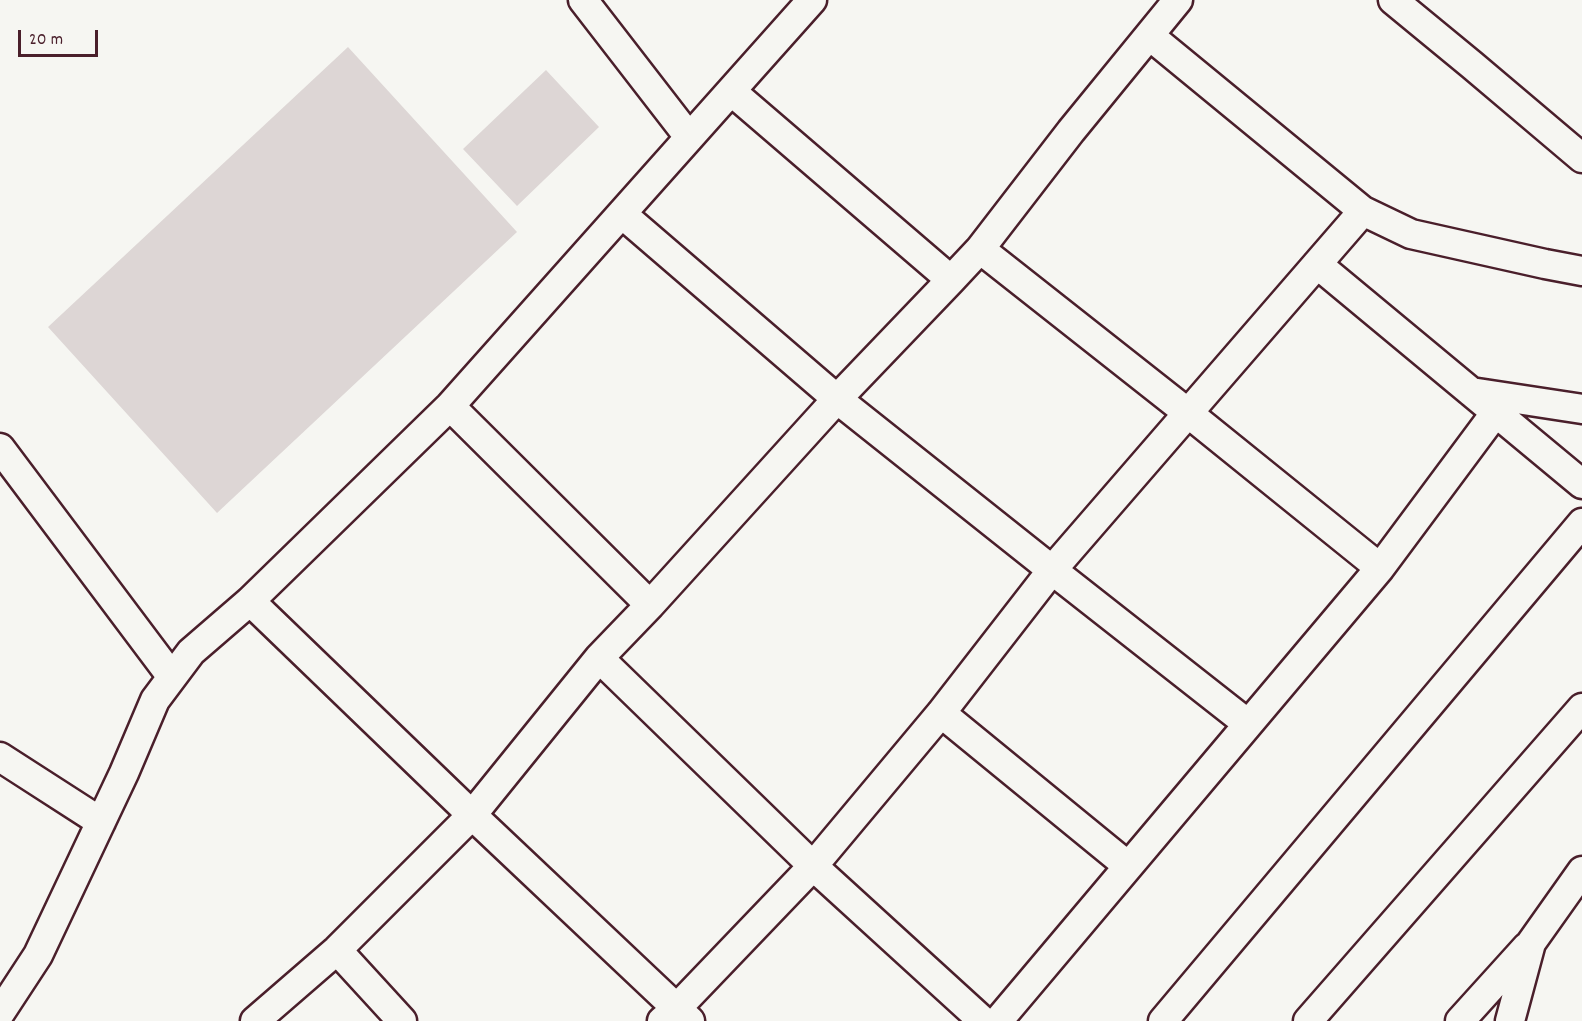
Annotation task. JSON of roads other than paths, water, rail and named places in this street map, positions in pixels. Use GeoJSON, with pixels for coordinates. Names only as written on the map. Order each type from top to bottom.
{"type":"FeatureCollection","features":[{"type":"Feature","properties":{"kind":"street"},"geometry":{"type":"LineString","coordinates":[[583,0],[689,137]]}},
{"type":"Feature","properties":{"kind":"street"},"geometry":{"type":"LineString","coordinates":[[0,1013],[38,955],[124,773],[155,700],[191,652],[250,601],[450,406],[812,0]]}},
{"type":"Feature","properties":{"kind":"street"},"geometry":{"type":"LineString","coordinates":[[255,1021],[337,950],[472,815],[599,658],[837,399],[980,249],[1071,131],[1178,0]]}},
{"type":"Feature","properties":{"kind":"street"},"geometry":{"type":"LineString","coordinates":[[1393,0],[1582,159]]}},
{"type":"Feature","properties":{"kind":"street"},"geometry":{"type":"LineString","coordinates":[[1150,36],[1363,212],[1411,234],[1582,271]]}},
{"type":"Feature","properties":{"kind":"street"},"geometry":{"type":"LineString","coordinates":[[731,91],[951,280]]}},
{"type":"Feature","properties":{"kind":"street"},"geometry":{"type":"LineString","coordinates":[[250,601],[472,815],[676,1017],[813,866],[941,713],[1052,570],[1363,212]]}},
{"type":"Feature","properties":{"kind":"street"},"geometry":{"type":"LineString","coordinates":[[622,214],[837,399],[1248,724]]}},
{"type":"Feature","properties":{"kind":"street"},"geometry":{"type":"LineString","coordinates":[[980,249],[1380,568]]}},
{"type":"Feature","properties":{"kind":"street"},"geometry":{"type":"LineString","coordinates":[[1317,264],[1582,484]]}},
{"type":"Feature","properties":{"kind":"street"},"geometry":{"type":"LineString","coordinates":[[1471,392],[1582,409]]}},
{"type":"Feature","properties":{"kind":"street"},"geometry":{"type":"LineString","coordinates":[[450,406],[650,605]]}},
{"type":"Feature","properties":{"kind":"street"},"geometry":{"type":"LineString","coordinates":[[998,1021],[1380,568],[1496,412]]}},
{"type":"Feature","properties":{"kind":"street"},"geometry":{"type":"LineString","coordinates":[[0,448],[172,677]]}},
{"type":"Feature","properties":{"kind":"street"},"geometry":{"type":"LineString","coordinates":[[1162,1021],[1582,523]]}},
{"type":"Feature","properties":{"kind":"street"},"geometry":{"type":"LineString","coordinates":[[599,658],[813,866],[983,1021]]}},
{"type":"Feature","properties":{"kind":"street"},"geometry":{"type":"LineString","coordinates":[[1308,1021],[1582,708]]}},
{"type":"Feature","properties":{"kind":"street"},"geometry":{"type":"LineString","coordinates":[[941,713],[1128,866]]}},
{"type":"Feature","properties":{"kind":"street"},"geometry":{"type":"LineString","coordinates":[[0,757],[101,822]]}},
{"type":"Feature","properties":{"kind":"street"},"geometry":{"type":"LineString","coordinates":[[1460,1021],[1531,943],[1582,871]]}},
{"type":"Feature","properties":{"kind":"street"},"geometry":{"type":"LineString","coordinates":[[1510,1021],[1531,943]]}},
{"type":"Feature","properties":{"kind":"street"},"geometry":{"type":"LineString","coordinates":[[337,950],[402,1021]]}}]}
